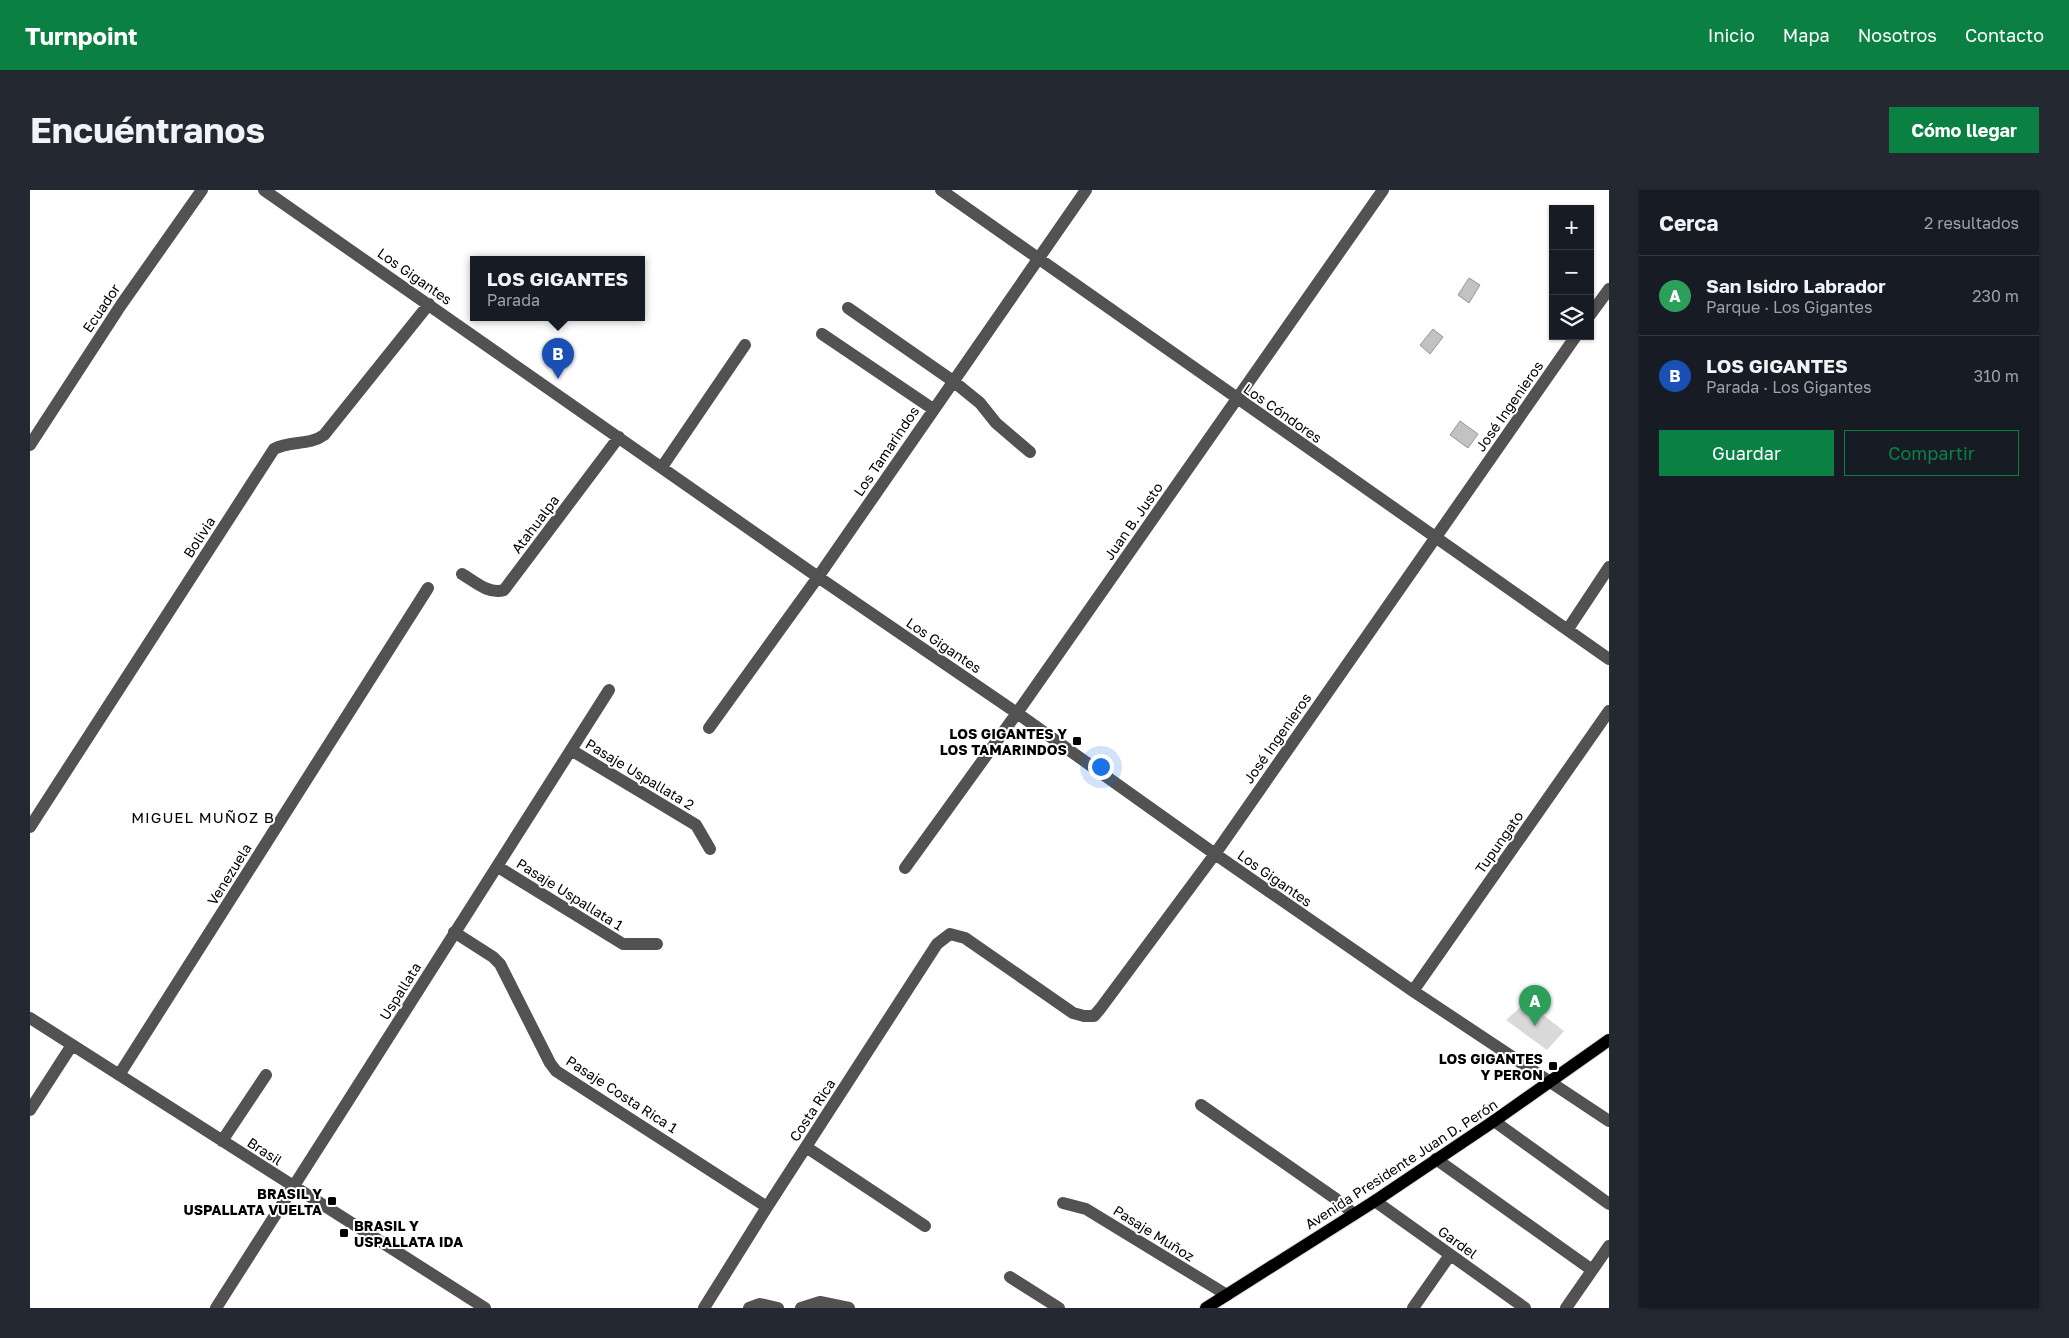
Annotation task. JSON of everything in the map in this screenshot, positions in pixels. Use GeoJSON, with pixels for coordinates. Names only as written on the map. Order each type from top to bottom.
{"type":"FeatureCollection","features":[{"type":"Feature","properties":{"kind":"main road","name":"Avenida Presidente Juan D. Perón"},"geometry":{"type":"LineString","coordinates":[[1206,1308],[1375,1201],[1494,1121],[1609,1040]]}},
{"type":"Feature","properties":{"kind":"street","name":"Ecuador"},"geometry":{"type":"LineString","coordinates":[[30,446],[121,305],[202,190]]}},
{"type":"Feature","properties":{"kind":"street","name":"Los Gigantes"},"geometry":{"type":"LineString","coordinates":[[264,190],[818,577],[1017,713],[1215,854],[1413,991],[1609,1121]]}},
{"type":"Feature","properties":{"kind":"street","name":"Los Cóndores"},"geometry":{"type":"LineString","coordinates":[[941,190],[1038,260],[1609,659]]}},
{"type":"Feature","properties":{"kind":"street","name":"Los Tamarindos"},"geometry":{"type":"LineString","coordinates":[[709,728],[818,577],[1086,190]]}},
{"type":"Feature","properties":{"kind":"street","name":"Juan B. Justo"},"geometry":{"type":"LineString","coordinates":[[906,868],[1017,713],[1383,190]]}},
{"type":"Feature","properties":{"kind":"street"},"geometry":{"type":"LineString","coordinates":[[1594,309],[1609,288]]}},
{"type":"Feature","properties":{"kind":"street","name":"Bolivia"},"geometry":{"type":"LineString","coordinates":[[30,827],[274,449],[281,445],[311,442],[324,436],[429,304]]}},
{"type":"Feature","properties":{"kind":"street"},"geometry":{"type":"LineString","coordinates":[[848,308],[953,381],[980,403],[996,423],[1030,452]]}},
{"type":"Feature","properties":{"kind":"street"},"geometry":{"type":"LineString","coordinates":[[822,334],[933,409]]}},
{"type":"Feature","properties":{"kind":"street","name":"José Ingenieros"},"geometry":{"type":"LineString","coordinates":[[950,934],[964,938],[1073,1013],[1094,1016],[1215,854],[1573,340]]}},
{"type":"Feature","properties":{"kind":"street"},"geometry":{"type":"LineString","coordinates":[[662,467],[745,345]]}},
{"type":"Feature","properties":{"kind":"street","name":"Atahualpa"},"geometry":{"type":"LineString","coordinates":[[462,574],[490,590],[498,592],[504,590],[619,437]]}},
{"type":"Feature","properties":{"kind":"street"},"geometry":{"type":"LineString","coordinates":[[1568,629],[1609,567]]}},
{"type":"Feature","properties":{"kind":"street","name":"Venezuela"},"geometry":{"type":"LineString","coordinates":[[119,1075],[428,588]]}},
{"type":"Feature","properties":{"kind":"street","name":"Uspallata"},"geometry":{"type":"LineString","coordinates":[[216,1308],[609,690]]}},
{"type":"Feature","properties":{"kind":"street","name":"Tupungato"},"geometry":{"type":"LineString","coordinates":[[1413,991],[1609,711]]}},
{"type":"Feature","properties":{"kind":"street","name":"Pasaje Uspallata 2"},"geometry":{"type":"LineString","coordinates":[[571,750],[696,824],[710,849]]}},
{"type":"Feature","properties":{"kind":"street","name":"Pasaje Uspallata 1"},"geometry":{"type":"LineString","coordinates":[[498,867],[623,944],[657,944]]}},
{"type":"Feature","properties":{"kind":"street","name":"Pasaje Costa Rica 1"},"geometry":{"type":"LineString","coordinates":[[454,932],[493,957],[500,964],[550,1063],[556,1071],[767,1207]]}},
{"type":"Feature","properties":{"kind":"street","name":"Costa Rica"},"geometry":{"type":"LineString","coordinates":[[704,1308],[937,944],[950,934]]}},
{"type":"Feature","properties":{"kind":"street","name":"Brasil"},"geometry":{"type":"LineString","coordinates":[[30,1018],[485,1308]]}},
{"type":"Feature","properties":{"kind":"street"},"geometry":{"type":"LineString","coordinates":[[30,1110],[72,1045]]}},
{"type":"Feature","properties":{"kind":"street"},"geometry":{"type":"LineString","coordinates":[[222,1141],[266,1075]]}},
{"type":"Feature","properties":{"kind":"street"},"geometry":{"type":"LineString","coordinates":[[1201,1105],[1336,1199],[1354,1214]]}},
{"type":"Feature","properties":{"kind":"street"},"geometry":{"type":"LineString","coordinates":[[1494,1121],[1609,1204]]}},
{"type":"Feature","properties":{"kind":"street"},"geometry":{"type":"LineString","coordinates":[[806,1147],[925,1226]]}},
{"type":"Feature","properties":{"kind":"street"},"geometry":{"type":"LineString","coordinates":[[1436,1159],[1592,1270]]}},
{"type":"Feature","properties":{"kind":"street","name":"Gardel"},"geometry":{"type":"LineString","coordinates":[[1375,1201],[1525,1308]]}},
{"type":"Feature","properties":{"kind":"street","name":"Pasaje Muñoz"},"geometry":{"type":"LineString","coordinates":[[1063,1203],[1086,1208],[1227,1295]]}},
{"type":"Feature","properties":{"kind":"street"},"geometry":{"type":"LineString","coordinates":[[1566,1308],[1609,1246]]}},
{"type":"Feature","properties":{"kind":"street"},"geometry":{"type":"LineString","coordinates":[[1414,1308],[1450,1255]]}},
{"type":"Feature","properties":{"kind":"street"},"geometry":{"type":"LineString","coordinates":[[1010,1277],[1059,1308]]}},
{"type":"Feature","properties":{"kind":"street"},"geometry":{"type":"LineString","coordinates":[[801,1308],[820,1302],[825,1306],[850,1308]]}},
{"type":"Feature","properties":{"kind":"street"},"geometry":{"type":"LineString","coordinates":[[749,1308],[760,1304],[778,1308]]}},
{"type":"Feature","properties":{"kind":"shaded area"},"geometry":{"type":"Polygon","coordinates":[[[1526,1002],[1564,1031],[1547,1050],[1506,1020],[1526,1002]]]}},
{"type":"Feature","properties":{"kind":"building"},"geometry":{"type":"Polygon","coordinates":[[[1469,278],[1480,285],[1469,303],[1458,295],[1469,278]]]}},
{"type":"Feature","properties":{"kind":"building"},"geometry":{"type":"Polygon","coordinates":[[[1433,329],[1443,337],[1430,354],[1420,345],[1433,329]]]}},
{"type":"Feature","properties":{"kind":"building"},"geometry":{"type":"Polygon","coordinates":[[[1460,421],[1478,434],[1468,448],[1450,435],[1460,421]]]}},
{"type":"Feature","properties":{"kind":"place","name":"LOS GIGANTES"},"geometry":{"type":"Point","coordinates":[558,379]}},
{"type":"Feature","properties":{"kind":"place","name":"LOS GIGANTES Y LOS TAMARINDOS"},"geometry":{"type":"Point","coordinates":[1077,741]}},
{"type":"Feature","properties":{"kind":"place","name":"San Isidro Labrador"},"geometry":{"type":"Point","coordinates":[1535,1026]}},
{"type":"Feature","properties":{"kind":"place","name":"LOS GIGANTES Y PERON"},"geometry":{"type":"Point","coordinates":[1553,1066]}},
{"type":"Feature","properties":{"kind":"place","name":"BRASIL Y USPALLATA VUELTA"},"geometry":{"type":"Point","coordinates":[332,1201]}},
{"type":"Feature","properties":{"kind":"place","name":"BRASIL Y USPALLATA IDA"},"geometry":{"type":"Point","coordinates":[344,1233]}},
{"type":"Feature","properties":{"kind":"district","name":"MIGUEL MUÑOZ B"},"geometry":{"type":"Point","coordinates":[203,817]}}]}
